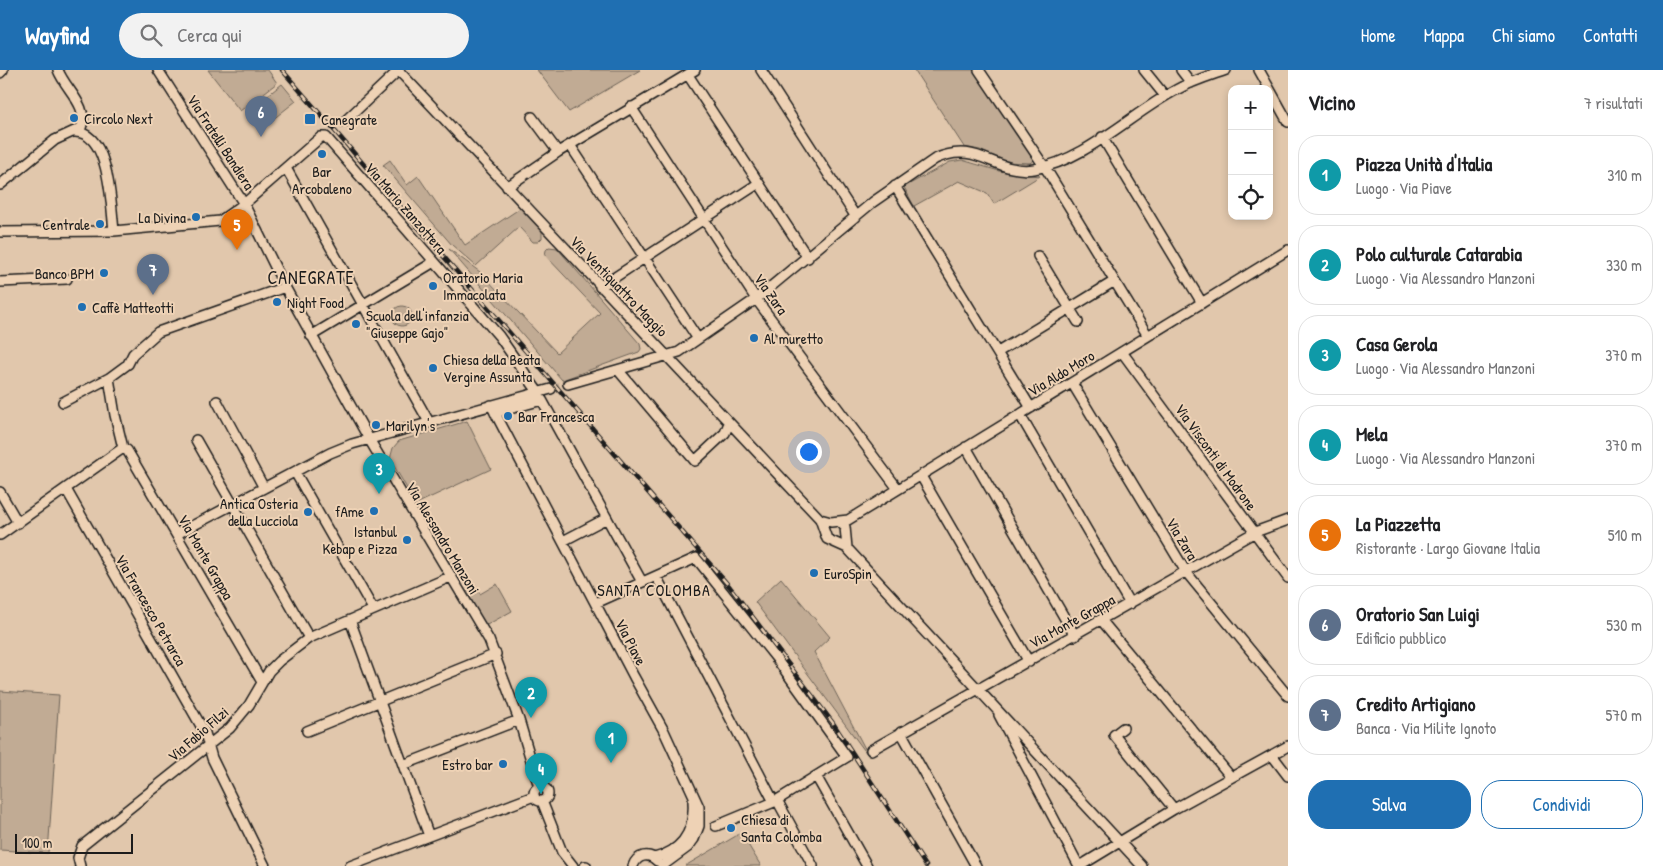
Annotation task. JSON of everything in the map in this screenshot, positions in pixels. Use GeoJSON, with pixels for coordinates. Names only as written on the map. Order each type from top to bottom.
{"type":"FeatureCollection","features":[{"type":"Feature","properties":{"kind":"street"},"geometry":{"type":"LineString","coordinates":[[0,73],[3,70]]}},
{"type":"Feature","properties":{"kind":"street"},"geometry":{"type":"LineString","coordinates":[[0,185],[55,140],[81,128],[84,121],[81,108],[58,70]]}},
{"type":"Feature","properties":{"kind":"street","name":"Via Fratelli Bandiera"},"geometry":{"type":"LineString","coordinates":[[158,70],[244,204],[285,287]]}},
{"type":"Feature","properties":{"kind":"street"},"geometry":{"type":"LineString","coordinates":[[344,122],[399,70]]}},
{"type":"Feature","properties":{"kind":"street","name":"Via Ventiquattro Maggio"},"geometry":{"type":"LineString","coordinates":[[399,70],[600,287],[820,519],[827,539],[847,548],[979,689]]}},
{"type":"Feature","properties":{"kind":"street"},"geometry":{"type":"LineString","coordinates":[[762,70],[856,217]]}},
{"type":"Feature","properties":{"kind":"street"},"geometry":{"type":"LineString","coordinates":[[979,70],[1044,166],[1113,282],[1148,336]]}},
{"type":"Feature","properties":{"kind":"street"},"geometry":{"type":"LineString","coordinates":[[1144,70],[1165,96]]}},
{"type":"Feature","properties":{"kind":"street"},"geometry":{"type":"LineString","coordinates":[[1181,70],[1191,83]]}},
{"type":"Feature","properties":{"kind":"street"},"geometry":{"type":"LineString","coordinates":[[568,384],[667,356],[698,339],[756,299],[895,186],[946,154],[974,153],[1012,168],[1025,170],[1044,166],[1069,157],[1165,96],[1191,83],[1226,70]]}},
{"type":"Feature","properties":{"kind":"street"},"geometry":{"type":"LineString","coordinates":[[1259,70],[1288,122]]}},
{"type":"Feature","properties":{"kind":"street"},"geometry":{"type":"LineString","coordinates":[[507,187],[558,152],[691,72],[759,183],[808,258]]}},
{"type":"Feature","properties":{"kind":"street","name":"Via Zara"},"geometry":{"type":"LineString","coordinates":[[631,107],[756,299],[898,489]]}},
{"type":"Feature","properties":{"kind":"street"},"geometry":{"type":"LineString","coordinates":[[532,117],[558,152]]}},
{"type":"Feature","properties":{"kind":"street"},"geometry":{"type":"LineString","coordinates":[[75,132],[84,132],[91,137],[107,171],[114,231]]}},
{"type":"Feature","properties":{"kind":"street","name":"Via Mario Zanzottera"},"geometry":{"type":"LineString","coordinates":[[286,168],[321,138],[326,137],[499,336],[538,392]]}},
{"type":"Feature","properties":{"kind":"street"},"geometry":{"type":"LineString","coordinates":[[1102,137],[1202,303]]}},
{"type":"Feature","properties":{"kind":"street"},"geometry":{"type":"LineString","coordinates":[[570,145],[698,339]]}},
{"type":"Feature","properties":{"kind":"street"},"geometry":{"type":"LineString","coordinates":[[0,232],[114,231],[220,221],[244,204],[286,168],[429,422]]}},
{"type":"Feature","properties":{"kind":"street"},"geometry":{"type":"LineString","coordinates":[[600,287],[759,183]]}},
{"type":"Feature","properties":{"kind":"street"},"geometry":{"type":"LineString","coordinates":[[895,186],[1031,408]]}},
{"type":"Feature","properties":{"kind":"street","name":"Via Aldo Moro"},"geometry":{"type":"LineString","coordinates":[[842,525],[1288,250]]}},
{"type":"Feature","properties":{"kind":"street"},"geometry":{"type":"LineString","coordinates":[[1038,256],[1078,322]]}},
{"type":"Feature","properties":{"kind":"street"},"geometry":{"type":"LineString","coordinates":[[311,336],[364,306],[434,262]]}},
{"type":"Feature","properties":{"kind":"street"},"geometry":{"type":"LineString","coordinates":[[0,282],[66,279]]}},
{"type":"Feature","properties":{"kind":"street"},"geometry":{"type":"LineString","coordinates":[[998,352],[1113,282]]}},
{"type":"Feature","properties":{"kind":"street"},"geometry":{"type":"LineString","coordinates":[[63,402],[109,378],[128,364],[133,354],[158,332],[285,287]]}},
{"type":"Feature","properties":{"kind":"street","name":"Via Alessandro Manzoni"},"geometry":{"type":"LineString","coordinates":[[285,287],[369,439],[496,654],[540,787],[548,792],[548,797],[542,801],[562,852],[573,866]]}},
{"type":"Feature","properties":{"kind":"street","name":"Via Visconti di Modrone"},"geometry":{"type":"LineString","coordinates":[[1122,352],[1288,578]]}},
{"type":"Feature","properties":{"kind":"street"},"geometry":{"type":"LineString","coordinates":[[618,370],[695,462],[732,426]]}},
{"type":"Feature","properties":{"kind":"street"},"geometry":{"type":"LineString","coordinates":[[0,536],[123,448],[114,416],[109,378]]}},
{"type":"Feature","properties":{"kind":"street","name":"Via Zara"},"geometry":{"type":"LineString","coordinates":[[1072,383],[1186,572],[1288,696]]}},
{"type":"Feature","properties":{"kind":"street"},"geometry":{"type":"LineString","coordinates":[[493,409],[551,388]]}},
{"type":"Feature","properties":{"kind":"street"},"geometry":{"type":"LineString","coordinates":[[177,534],[330,453],[369,439],[429,422],[542,400],[642,582]]}},
{"type":"Feature","properties":{"kind":"street"},"geometry":{"type":"LineString","coordinates":[[216,402],[264,488]]}},
{"type":"Feature","properties":{"kind":"street","name":"Via Piave"},"geometry":{"type":"LineString","coordinates":[[493,409],[691,786],[699,807],[697,832],[688,847],[658,863],[643,856],[636,860],[633,866]]}},
{"type":"Feature","properties":{"kind":"street"},"geometry":{"type":"LineString","coordinates":[[1020,415],[1130,604]]}},
{"type":"Feature","properties":{"kind":"street"},"geometry":{"type":"LineString","coordinates":[[196,440],[309,638]]}},
{"type":"Feature","properties":{"kind":"street"},"geometry":{"type":"LineString","coordinates":[[966,447],[1075,636]]}},
{"type":"Feature","properties":{"kind":"street","name":"Via Monte Grappa"},"geometry":{"type":"LineString","coordinates":[[123,448],[127,450],[177,534],[262,682]]}},
{"type":"Feature","properties":{"kind":"street"},"geometry":{"type":"LineString","coordinates":[[295,472],[373,609]]}},
{"type":"Feature","properties":{"kind":"street"},"geometry":{"type":"LineString","coordinates":[[921,476],[1029,662]]}},
{"type":"Feature","properties":{"kind":"street","name":"Via Francesco Petrarca"},"geometry":{"type":"LineString","coordinates":[[66,489],[206,733],[212,758],[265,866]]}},
{"type":"Feature","properties":{"kind":"street"},"geometry":{"type":"LineString","coordinates":[[0,492],[18,523]]}},
{"type":"Feature","properties":{"kind":"street"},"geometry":{"type":"LineString","coordinates":[[564,541],[607,518]]}},
{"type":"Feature","properties":{"kind":"street","name":"Via Ventiquattro Maggio"},"geometry":{"type":"LineString","coordinates":[[820,519],[842,525]]}},
{"type":"Feature","properties":{"kind":"street","name":"Via Monte Grappa"},"geometry":{"type":"LineString","coordinates":[[871,750],[1102,621],[1255,532],[1288,520]]}},
{"type":"Feature","properties":{"kind":"street"},"geometry":{"type":"LineString","coordinates":[[824,531],[842,525]]}},
{"type":"Feature","properties":{"kind":"street"},"geometry":{"type":"LineString","coordinates":[[833,542],[839,542],[842,525]]}},
{"type":"Feature","properties":{"kind":"street"},"geometry":{"type":"LineString","coordinates":[[842,525],[847,548]]}},
{"type":"Feature","properties":{"kind":"street"},"geometry":{"type":"LineString","coordinates":[[596,603],[696,558],[776,658],[847,757],[775,801],[716,826]]}},
{"type":"Feature","properties":{"kind":"street"},"geometry":{"type":"LineString","coordinates":[[656,576],[775,801],[813,866]]}},
{"type":"Feature","properties":{"kind":"street","name":"Via Fabio Filzi"},"geometry":{"type":"LineString","coordinates":[[80,866],[78,858],[82,846],[209,746],[237,721],[262,682],[279,661],[309,638],[450,577]]}},
{"type":"Feature","properties":{"kind":"street"},"geometry":{"type":"LineString","coordinates":[[350,620],[428,836]]}},
{"type":"Feature","properties":{"kind":"street"},"geometry":{"type":"LineString","coordinates":[[1102,621],[1231,777]]}},
{"type":"Feature","properties":{"kind":"street"},"geometry":{"type":"LineString","coordinates":[[306,731],[496,654]]}},
{"type":"Feature","properties":{"kind":"street"},"geometry":{"type":"LineString","coordinates":[[979,689],[1142,866]]}},
{"type":"Feature","properties":{"kind":"street"},"geometry":{"type":"LineString","coordinates":[[979,689],[980,694],[998,714],[1080,866],[1174,809],[1288,746]]}},
{"type":"Feature","properties":{"kind":"street"},"geometry":{"type":"LineString","coordinates":[[403,765],[519,720]]}},
{"type":"Feature","properties":{"kind":"street"},"geometry":{"type":"LineString","coordinates":[[1123,728],[1114,736],[1174,809]]}},
{"type":"Feature","properties":{"kind":"street"},"geometry":{"type":"LineString","coordinates":[[901,732],[976,866]]}},
{"type":"Feature","properties":{"kind":"street"},"geometry":{"type":"LineString","coordinates":[[1272,755],[1288,776]]}},
{"type":"Feature","properties":{"kind":"street"},"geometry":{"type":"LineString","coordinates":[[816,776],[867,866]]}},
{"type":"Feature","properties":{"kind":"street"},"geometry":{"type":"LineString","coordinates":[[534,796],[534,791],[540,787]]}},
{"type":"Feature","properties":{"kind":"street"},"geometry":{"type":"LineString","coordinates":[[354,865],[534,796]]}},
{"type":"Feature","properties":{"kind":"street"},"geometry":{"type":"LineString","coordinates":[[534,796],[542,801]]}},
{"type":"Feature","properties":{"kind":"shaded area"},"geometry":{"type":"Polygon","coordinates":[[[208,70],[268,70],[277,83],[240,111],[208,70]]]}},
{"type":"Feature","properties":{"kind":"shaded area"},"geometry":{"type":"Polygon","coordinates":[[[537,70],[640,70],[569,112],[537,70]]]}},
{"type":"Feature","properties":{"kind":"shaded area"},"geometry":{"type":"Polygon","coordinates":[[[914,70],[973,70],[1033,155],[1034,160],[1030,163],[1003,162],[980,150],[964,147],[914,70]]]}},
{"type":"Feature","properties":{"kind":"shaded area"},"geometry":{"type":"Polygon","coordinates":[[[282,84],[296,101],[262,128],[248,111],[282,84]]]}},
{"type":"Feature","properties":{"kind":"shaded area"},"geometry":{"type":"Polygon","coordinates":[[[390,160],[407,185],[418,176],[465,245],[522,207],[542,231],[542,238],[538,242],[533,242],[519,227],[476,266],[452,245],[383,165],[390,160]]]}},
{"type":"Feature","properties":{"kind":"shaded area"},"geometry":{"type":"Polygon","coordinates":[[[962,160],[999,171],[1040,176],[994,204],[987,193],[959,181],[914,206],[904,187],[950,162],[962,160]]]}},
{"type":"Feature","properties":{"kind":"shaded area"},"geometry":{"type":"Polygon","coordinates":[[[549,247],[557,248],[640,344],[641,349],[639,352],[562,380],[449,249],[480,272],[557,353],[600,313],[545,255],[549,247]]]}},
{"type":"Feature","properties":{"kind":"shaded area"},"geometry":{"type":"Polygon","coordinates":[[[398,306],[406,306],[412,312],[412,320],[406,326],[398,326],[392,320],[392,312],[398,306]]]}},
{"type":"Feature","properties":{"kind":"shaded area"},"geometry":{"type":"Polygon","coordinates":[[[467,421],[491,469],[416,504],[390,459],[393,448],[399,441],[467,421]]]}},
{"type":"Feature","properties":{"kind":"shaded area"},"geometry":{"type":"Polygon","coordinates":[[[781,578],[830,637],[814,652],[870,758],[755,602],[781,578]]]}},
{"type":"Feature","properties":{"kind":"shaded area"},"geometry":{"type":"Polygon","coordinates":[[[497,584],[512,611],[485,626],[466,592],[476,586],[480,594],[497,584]]]}},
{"type":"Feature","properties":{"kind":"shaded area"},"geometry":{"type":"Polygon","coordinates":[[[0,691],[59,695],[48,853],[0,850],[0,691]]]}},
{"type":"Feature","properties":{"kind":"shaded area"},"geometry":{"type":"Polygon","coordinates":[[[741,833],[761,866],[685,866],[741,833]]]}},
{"type":"Feature","properties":{"kind":"tunnel"},"geometry":{"type":"LineString","coordinates":[[551,389],[568,384]]}},
{"type":"Feature","properties":{"kind":"railway"},"geometry":{"type":"LineString","coordinates":[[282,70],[730,587],[833,723],[926,866]]}},
{"type":"Feature","properties":{"kind":"place","name":"Circolo Next"},"geometry":{"type":"Point","coordinates":[74,118]}},
{"type":"Feature","properties":{"kind":"place","name":"Canegrate"},"geometry":{"type":"Point","coordinates":[310,119]}},
{"type":"Feature","properties":{"kind":"place","name":"Oratorio San Luigi"},"geometry":{"type":"Point","coordinates":[261,137]}},
{"type":"Feature","properties":{"kind":"place","name":"Bar Arcobaleno"},"geometry":{"type":"Point","coordinates":[322,154]}},
{"type":"Feature","properties":{"kind":"place","name":"La Divina"},"geometry":{"type":"Point","coordinates":[196,217]}},
{"type":"Feature","properties":{"kind":"place","name":"Centrale"},"geometry":{"type":"Point","coordinates":[100,224]}},
{"type":"Feature","properties":{"kind":"place","name":"La Piazzetta"},"geometry":{"type":"Point","coordinates":[237,250]}},
{"type":"Feature","properties":{"kind":"place","name":"Banco BPM"},"geometry":{"type":"Point","coordinates":[104,273]}},
{"type":"Feature","properties":{"kind":"place","name":"Oratorio Maria Immacolata"},"geometry":{"type":"Point","coordinates":[433,286]}},
{"type":"Feature","properties":{"kind":"place","name":"Credito Artigiano"},"geometry":{"type":"Point","coordinates":[153,295]}},
{"type":"Feature","properties":{"kind":"place","name":"Night Food"},"geometry":{"type":"Point","coordinates":[277,302]}},
{"type":"Feature","properties":{"kind":"place","name":"Caffè Matteotti"},"geometry":{"type":"Point","coordinates":[82,307]}},
{"type":"Feature","properties":{"kind":"place","name":"Scuola dell'infanzia \"Giuseppe Gajo\""},"geometry":{"type":"Point","coordinates":[356,324]}},
{"type":"Feature","properties":{"kind":"place","name":"Al muretto"},"geometry":{"type":"Point","coordinates":[754,338]}},
{"type":"Feature","properties":{"kind":"place","name":"Chiesa della Beata Vergine Assunta"},"geometry":{"type":"Point","coordinates":[433,368]}},
{"type":"Feature","properties":{"kind":"place","name":"Bar Francesca"},"geometry":{"type":"Point","coordinates":[508,416]}},
{"type":"Feature","properties":{"kind":"place","name":"Marilyn's"},"geometry":{"type":"Point","coordinates":[376,425]}},
{"type":"Feature","properties":{"kind":"place","name":"Casa Gerola"},"geometry":{"type":"Point","coordinates":[379,494]}},
{"type":"Feature","properties":{"kind":"place","name":"fAme"},"geometry":{"type":"Point","coordinates":[374,511]}},
{"type":"Feature","properties":{"kind":"place","name":"Antica Osteria della Lucciola"},"geometry":{"type":"Point","coordinates":[308,512]}},
{"type":"Feature","properties":{"kind":"place","name":"Istanbul Kebap e Pizza"},"geometry":{"type":"Point","coordinates":[407,540]}},
{"type":"Feature","properties":{"kind":"place","name":"EuroSpin"},"geometry":{"type":"Point","coordinates":[814,573]}},
{"type":"Feature","properties":{"kind":"place","name":"Polo culturale Catarabia"},"geometry":{"type":"Point","coordinates":[531,718]}},
{"type":"Feature","properties":{"kind":"place","name":"Piazza Unità d'Italia"},"geometry":{"type":"Point","coordinates":[611,763]}},
{"type":"Feature","properties":{"kind":"place","name":"Estro bar"},"geometry":{"type":"Point","coordinates":[503,764]}},
{"type":"Feature","properties":{"kind":"place","name":"Mela"},"geometry":{"type":"Point","coordinates":[541,794]}},
{"type":"Feature","properties":{"kind":"place","name":"Chiesa di Santa Colomba"},"geometry":{"type":"Point","coordinates":[731,828]}},
{"type":"Feature","properties":{"kind":"district","name":"CANEGRATE"},"geometry":{"type":"Point","coordinates":[311,277]}},
{"type":"Feature","properties":{"kind":"district","name":"SANTA COLOMBA"},"geometry":{"type":"Point","coordinates":[654,590]}}]}
